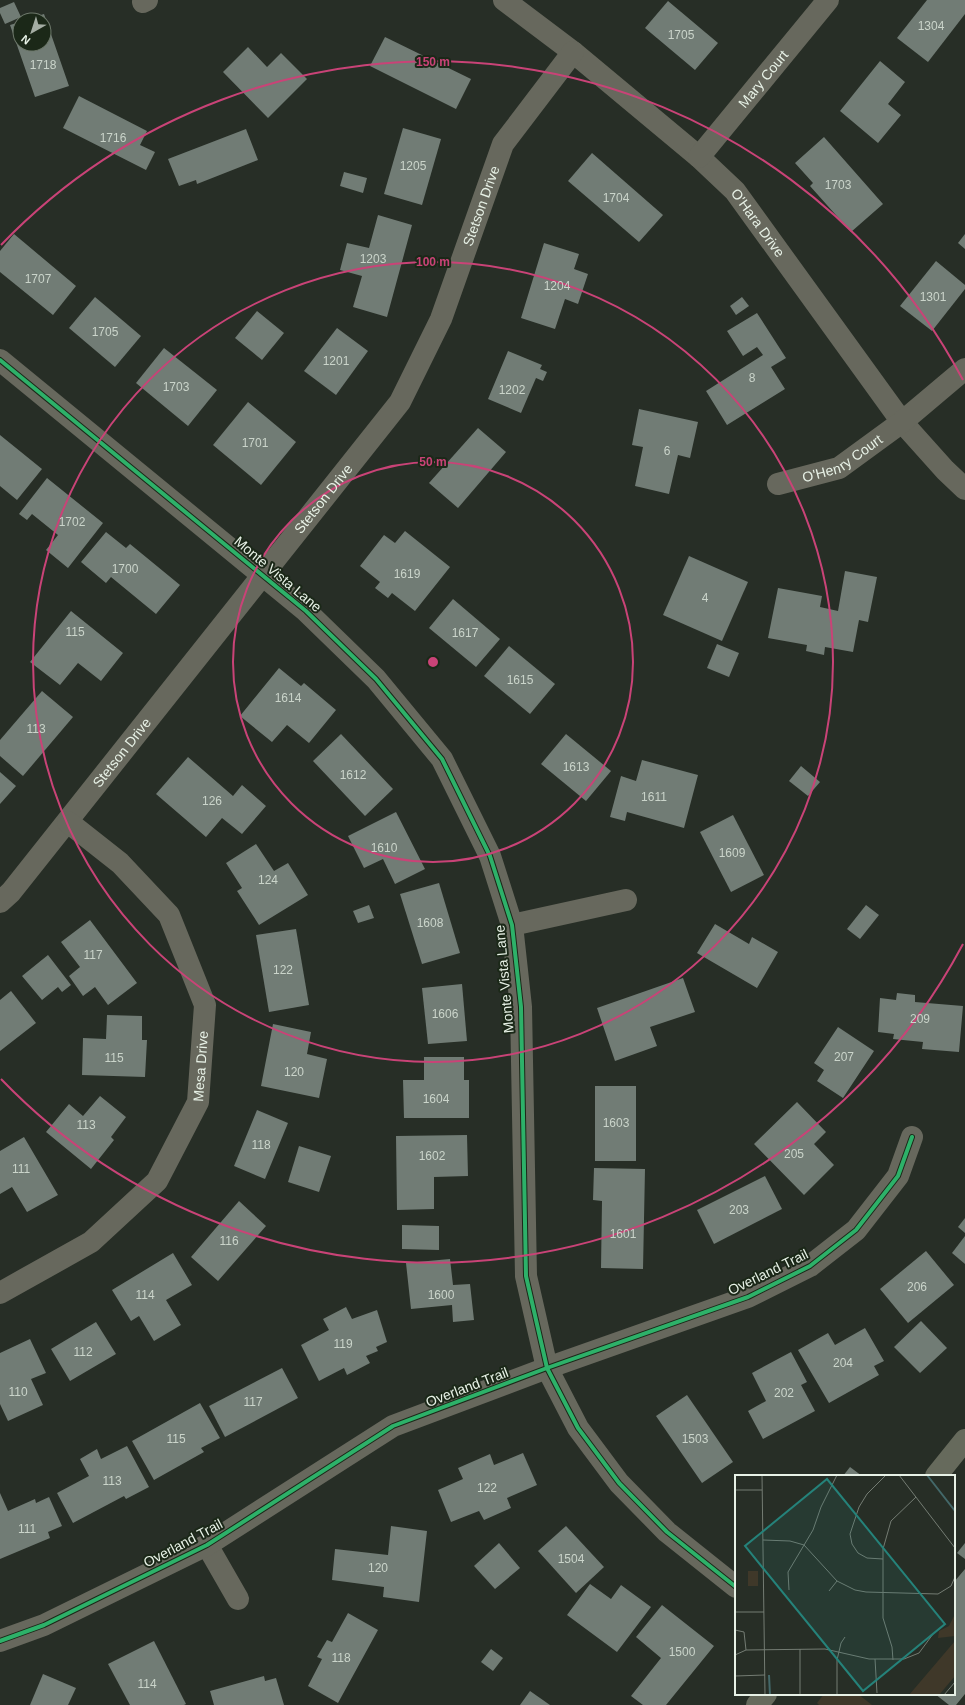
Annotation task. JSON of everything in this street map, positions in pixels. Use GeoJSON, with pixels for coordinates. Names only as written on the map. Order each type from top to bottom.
{"type":"FeatureCollection","features":[{"type":"Feature","properties":{"kind":"main road"},"geometry":{"type":"LineString","coordinates":[[937,1475],[965,1440]]}},
{"type":"Feature","properties":{"kind":"main road"},"geometry":{"type":"LineString","coordinates":[[757,1705],[765,1695]]}},
{"type":"Feature","properties":{"kind":"street","name":"O'Hara Drive"},"geometry":{"type":"LineString","coordinates":[[504,0],[572,52],[699,157],[735,191],[902,422],[945,470],[965,489]]}},
{"type":"Feature","properties":{"kind":"street","name":"Mary Court"},"geometry":{"type":"LineString","coordinates":[[699,157],[828,0]]}},
{"type":"Feature","properties":{"kind":"street","name":"Stetson Drive"},"geometry":{"type":"LineString","coordinates":[[0,902],[11,892],[68,822],[400,402],[440,319],[503,144],[572,52]]}},
{"type":"Feature","properties":{"kind":"street","name":"Monte Vista Lane"},"geometry":{"type":"LineString","coordinates":[[0,360],[306,611],[376,679],[442,759],[490,856],[512,925],[521,1007],[526,1276],[546,1368],[578,1428],[619,1482],[667,1532],[735,1586]]}},
{"type":"Feature","properties":{"kind":"street","name":"O'Henry Court"},"geometry":{"type":"LineString","coordinates":[[778,484],[839,468],[902,422],[965,369]]}},
{"type":"Feature","properties":{"kind":"street","name":"Mesa Drive"},"geometry":{"type":"LineString","coordinates":[[0,1293],[91,1242],[156,1181],[198,1102],[205,1005],[169,915],[120,863],[68,822]]}},
{"type":"Feature","properties":{"kind":"street","name":"Monte Vista Lane"},"geometry":{"type":"LineString","coordinates":[[512,925],[626,900]]}},
{"type":"Feature","properties":{"kind":"street","name":"Overland Trail"},"geometry":{"type":"LineString","coordinates":[[0,1641],[44,1625],[207,1545],[393,1426],[546,1368],[748,1297],[810,1266],[856,1230],[898,1176],[912,1137]]}},
{"type":"Feature","properties":{"kind":"street","name":"Overland Trail"},"geometry":{"type":"LineString","coordinates":[[207,1545],[238,1598]]}},
{"type":"Feature","properties":{"kind":"shaded area"},"geometry":{"type":"Polygon","coordinates":[[[823,1695],[859,1695],[872,1705],[819,1705],[817,1703],[823,1695]]]}},
{"type":"Feature","properties":{"kind":"building"},"geometry":{"type":"Polygon","coordinates":[[[927,0],[965,0],[965,14],[928,62],[897,38],[927,0]]]}},
{"type":"Feature","properties":{"kind":"building"},"geometry":{"type":"Polygon","coordinates":[[[668,1],[718,43],[695,70],[645,28],[668,1]]]}},
{"type":"Feature","properties":{"kind":"building"},"geometry":{"type":"Polygon","coordinates":[[[14,2],[19,12],[12,12],[12,21],[5,24],[0,13],[0,8],[14,2]]]}},
{"type":"Feature","properties":{"kind":"building"},"geometry":{"type":"Polygon","coordinates":[[[52,37],[69,86],[35,97],[19,52],[52,52],[52,37]]]}},
{"type":"Feature","properties":{"kind":"building"},"geometry":{"type":"Polygon","coordinates":[[[385,37],[471,79],[456,109],[370,66],[385,37]]]}},
{"type":"Feature","properties":{"kind":"building"},"geometry":{"type":"Polygon","coordinates":[[[248,47],[267,67],[281,53],[307,79],[268,118],[223,72],[248,47]]]}},
{"type":"Feature","properties":{"kind":"building"},"geometry":{"type":"Polygon","coordinates":[[[880,61],[905,82],[888,104],[901,115],[878,143],[840,111],[880,61]]]}},
{"type":"Feature","properties":{"kind":"building"},"geometry":{"type":"Polygon","coordinates":[[[79,96],[147,131],[140,145],[155,152],[146,170],[63,128],[79,96]]]}},
{"type":"Feature","properties":{"kind":"building"},"geometry":{"type":"Polygon","coordinates":[[[403,128],[441,139],[422,205],[384,194],[403,128]]]}},
{"type":"Feature","properties":{"kind":"building"},"geometry":{"type":"Polygon","coordinates":[[[246,129],[258,160],[197,184],[196,180],[179,186],[168,159],[246,129]]]}},
{"type":"Feature","properties":{"kind":"building"},"geometry":{"type":"Polygon","coordinates":[[[824,137],[883,204],[851,232],[810,186],[813,183],[795,163],[824,137]]]}},
{"type":"Feature","properties":{"kind":"building"},"geometry":{"type":"Polygon","coordinates":[[[592,153],[663,215],[639,242],[568,181],[592,153]]]}},
{"type":"Feature","properties":{"kind":"building"},"geometry":{"type":"Polygon","coordinates":[[[344,172],[367,178],[363,193],[340,186],[344,172]]]}},
{"type":"Feature","properties":{"kind":"building"},"geometry":{"type":"Polygon","coordinates":[[[378,215],[412,225],[387,317],[353,307],[362,276],[340,270],[347,243],[369,248],[378,215]]]}},
{"type":"Feature","properties":{"kind":"building"},"geometry":{"type":"Polygon","coordinates":[[[14,234],[76,286],[53,315],[0,272],[0,251],[14,234]]]}},
{"type":"Feature","properties":{"kind":"building"},"geometry":{"type":"Polygon","coordinates":[[[965,234],[965,249],[958,243],[965,234]]]}},
{"type":"Feature","properties":{"kind":"building"},"geometry":{"type":"Polygon","coordinates":[[[544,243],[579,254],[574,269],[588,274],[578,304],[565,299],[555,329],[521,318],[544,243]]]}},
{"type":"Feature","properties":{"kind":"building"},"geometry":{"type":"Polygon","coordinates":[[[936,261],[965,285],[965,289],[932,331],[900,306],[936,261]]]}},
{"type":"Feature","properties":{"kind":"building"},"geometry":{"type":"Polygon","coordinates":[[[95,297],[141,336],[115,367],[69,328],[95,297]]]}},
{"type":"Feature","properties":{"kind":"building"},"geometry":{"type":"Polygon","coordinates":[[[742,297],[749,306],[736,315],[730,306],[742,297]]]}},
{"type":"Feature","properties":{"kind":"building"},"geometry":{"type":"Polygon","coordinates":[[[257,311],[284,333],[262,360],[235,338],[257,311]]]}},
{"type":"Feature","properties":{"kind":"building"},"geometry":{"type":"Polygon","coordinates":[[[757,313],[786,358],[771,367],[785,389],[727,425],[706,391],[763,355],[757,347],[743,356],[727,331],[757,313]]]}},
{"type":"Feature","properties":{"kind":"building"},"geometry":{"type":"Polygon","coordinates":[[[337,328],[368,351],[336,395],[304,371],[337,328]]]}},
{"type":"Feature","properties":{"kind":"building"},"geometry":{"type":"Polygon","coordinates":[[[164,348],[217,390],[188,426],[136,383],[164,348]]]}},
{"type":"Feature","properties":{"kind":"building"},"geometry":{"type":"Polygon","coordinates":[[[508,351],[542,365],[540,369],[547,372],[543,381],[536,378],[521,413],[488,399],[508,351]]]}},
{"type":"Feature","properties":{"kind":"building"},"geometry":{"type":"Polygon","coordinates":[[[248,402],[296,442],[261,485],[213,445],[248,402]]]}},
{"type":"Feature","properties":{"kind":"building"},"geometry":{"type":"Polygon","coordinates":[[[639,409],[698,422],[690,458],[678,455],[669,494],[635,486],[643,447],[632,445],[639,409]]]}},
{"type":"Feature","properties":{"kind":"building"},"geometry":{"type":"Polygon","coordinates":[[[478,428],[506,452],[458,508],[429,483],[478,428]]]}},
{"type":"Feature","properties":{"kind":"building"},"geometry":{"type":"Polygon","coordinates":[[[0,435],[42,469],[17,500],[0,486],[0,435]]]}},
{"type":"Feature","properties":{"kind":"building"},"geometry":{"type":"Polygon","coordinates":[[[47,478],[103,523],[68,568],[46,550],[58,535],[32,514],[27,520],[19,514],[47,478]]]}},
{"type":"Feature","properties":{"kind":"building"},"geometry":{"type":"Polygon","coordinates":[[[405,531],[450,567],[415,611],[392,593],[388,598],[375,588],[380,582],[360,566],[384,535],[395,543],[405,531]]]}},
{"type":"Feature","properties":{"kind":"building"},"geometry":{"type":"Polygon","coordinates":[[[106,532],[126,548],[130,544],[180,585],[156,614],[111,577],[106,583],[81,562],[106,532]]]}},
{"type":"Feature","properties":{"kind":"building"},"geometry":{"type":"Polygon","coordinates":[[[689,556],[748,582],[722,641],[663,615],[689,556]]]}},
{"type":"Feature","properties":{"kind":"building"},"geometry":{"type":"Polygon","coordinates":[[[845,571],[877,577],[868,622],[859,620],[853,652],[825,647],[824,655],[806,651],[807,645],[768,638],[778,588],[822,596],[820,607],[838,611],[845,571]]]}},
{"type":"Feature","properties":{"kind":"building"},"geometry":{"type":"Polygon","coordinates":[[[453,599],[500,639],[476,667],[429,628],[453,599]]]}},
{"type":"Feature","properties":{"kind":"building"},"geometry":{"type":"Polygon","coordinates":[[[71,611],[123,653],[101,681],[78,663],[60,685],[30,662],[71,611]]]}},
{"type":"Feature","properties":{"kind":"building"},"geometry":{"type":"Polygon","coordinates":[[[717,644],[739,653],[729,677],[707,668],[717,644]]]}},
{"type":"Feature","properties":{"kind":"building"},"geometry":{"type":"Polygon","coordinates":[[[509,646],[555,684],[530,714],[484,676],[509,646]]]}},
{"type":"Feature","properties":{"kind":"building"},"geometry":{"type":"Polygon","coordinates":[[[279,668],[301,686],[304,683],[336,710],[309,743],[287,725],[272,742],[240,716],[279,668]]]}},
{"type":"Feature","properties":{"kind":"building"},"geometry":{"type":"Polygon","coordinates":[[[42,691],[73,717],[23,776],[0,756],[0,740],[42,691]]]}},
{"type":"Feature","properties":{"kind":"building"},"geometry":{"type":"Polygon","coordinates":[[[341,734],[393,789],[365,816],[313,761],[341,734]]]}},
{"type":"Feature","properties":{"kind":"building"},"geometry":{"type":"Polygon","coordinates":[[[566,734],[611,771],[586,801],[541,764],[566,734]]]}},
{"type":"Feature","properties":{"kind":"building"},"geometry":{"type":"Polygon","coordinates":[[[188,757],[233,796],[242,785],[266,806],[242,834],[222,818],[206,837],[156,794],[188,757]]]}},
{"type":"Feature","properties":{"kind":"building"},"geometry":{"type":"Polygon","coordinates":[[[642,760],[698,775],[684,828],[627,812],[625,821],[610,817],[621,776],[636,781],[642,760]]]}},
{"type":"Feature","properties":{"kind":"building"},"geometry":{"type":"Polygon","coordinates":[[[801,766],[820,782],[808,796],[789,781],[801,766]]]}},
{"type":"Feature","properties":{"kind":"building"},"geometry":{"type":"Polygon","coordinates":[[[0,772],[16,786],[0,804],[0,772]]]}},
{"type":"Feature","properties":{"kind":"building"},"geometry":{"type":"Polygon","coordinates":[[[396,812],[425,869],[395,884],[383,859],[364,868],[348,836],[396,812]]]}},
{"type":"Feature","properties":{"kind":"building"},"geometry":{"type":"Polygon","coordinates":[[[733,815],[764,875],[731,892],[700,832],[733,815]]]}},
{"type":"Feature","properties":{"kind":"building"},"geometry":{"type":"Polygon","coordinates":[[[256,844],[274,871],[288,863],[308,895],[259,925],[237,891],[242,888],[226,863],[256,844]]]}},
{"type":"Feature","properties":{"kind":"building"},"geometry":{"type":"Polygon","coordinates":[[[439,883],[460,953],[422,964],[400,894],[439,883]]]}},
{"type":"Feature","properties":{"kind":"building"},"geometry":{"type":"Polygon","coordinates":[[[369,905],[374,918],[358,923],[353,911],[369,905]]]}},
{"type":"Feature","properties":{"kind":"building"},"geometry":{"type":"Polygon","coordinates":[[[866,905],[879,915],[860,939],[847,929],[866,905]]]}},
{"type":"Feature","properties":{"kind":"building"},"geometry":{"type":"Polygon","coordinates":[[[90,920],[137,983],[108,1005],[95,987],[83,996],[69,976],[80,967],[61,942],[90,920]]]}},
{"type":"Feature","properties":{"kind":"building"},"geometry":{"type":"Polygon","coordinates":[[[715,924],[749,944],[752,937],[778,952],[757,988],[697,953],[715,924]]]}},
{"type":"Feature","properties":{"kind":"building"},"geometry":{"type":"Polygon","coordinates":[[[296,929],[309,1005],[269,1012],[256,935],[296,929]]]}},
{"type":"Feature","properties":{"kind":"building"},"geometry":{"type":"Polygon","coordinates":[[[48,955],[71,985],[62,992],[58,987],[42,1000],[22,976],[48,955]]]}},
{"type":"Feature","properties":{"kind":"building"},"geometry":{"type":"Polygon","coordinates":[[[683,978],[695,1012],[650,1027],[657,1046],[615,1061],[597,1008],[683,978]]]}},
{"type":"Feature","properties":{"kind":"building"},"geometry":{"type":"Polygon","coordinates":[[[462,984],[467,1041],[428,1044],[422,988],[462,984]]]}},
{"type":"Feature","properties":{"kind":"building"},"geometry":{"type":"Polygon","coordinates":[[[11,991],[36,1023],[0,1051],[0,1000],[11,991]]]}},
{"type":"Feature","properties":{"kind":"building"},"geometry":{"type":"Polygon","coordinates":[[[897,993],[915,995],[915,1002],[963,1006],[959,1052],[922,1049],[923,1042],[893,1039],[894,1034],[878,1032],[880,998],[896,1000],[897,993]]]}},
{"type":"Feature","properties":{"kind":"building"},"geometry":{"type":"Polygon","coordinates":[[[107,1015],[142,1016],[142,1040],[147,1040],[145,1077],[82,1075],[83,1038],[106,1039],[107,1015]]]}},
{"type":"Feature","properties":{"kind":"building"},"geometry":{"type":"Polygon","coordinates":[[[273,1024],[311,1032],[307,1054],[327,1059],[319,1098],[261,1086],[273,1024]]]}},
{"type":"Feature","properties":{"kind":"building"},"geometry":{"type":"Polygon","coordinates":[[[838,1027],[874,1051],[843,1098],[817,1081],[824,1070],[814,1063],[838,1027]]]}},
{"type":"Feature","properties":{"kind":"building"},"geometry":{"type":"Polygon","coordinates":[[[424,1057],[464,1057],[464,1080],[469,1080],[469,1118],[404,1118],[403,1080],[424,1080],[424,1057]]]}},
{"type":"Feature","properties":{"kind":"building"},"geometry":{"type":"Polygon","coordinates":[[[595,1086],[636,1086],[636,1161],[595,1161],[595,1086]]]}},
{"type":"Feature","properties":{"kind":"building"},"geometry":{"type":"Polygon","coordinates":[[[100,1096],[126,1117],[111,1137],[114,1140],[91,1169],[46,1132],[69,1104],[83,1116],[100,1096]]]}},
{"type":"Feature","properties":{"kind":"building"},"geometry":{"type":"Polygon","coordinates":[[[797,1102],[826,1132],[814,1144],[834,1165],[804,1195],[754,1144],[797,1102]]]}},
{"type":"Feature","properties":{"kind":"building"},"geometry":{"type":"Polygon","coordinates":[[[257,1110],[288,1123],[265,1179],[234,1166],[257,1110]]]}},
{"type":"Feature","properties":{"kind":"building"},"geometry":{"type":"Polygon","coordinates":[[[467,1135],[468,1176],[434,1177],[434,1209],[397,1210],[396,1136],[467,1135]]]}},
{"type":"Feature","properties":{"kind":"building"},"geometry":{"type":"Polygon","coordinates":[[[24,1137],[58,1195],[27,1212],[12,1187],[0,1194],[0,1151],[24,1137]]]}},
{"type":"Feature","properties":{"kind":"building"},"geometry":{"type":"Polygon","coordinates":[[[299,1146],[331,1156],[319,1192],[288,1182],[299,1146]]]}},
{"type":"Feature","properties":{"kind":"building"},"geometry":{"type":"Polygon","coordinates":[[[594,1168],[645,1169],[643,1269],[601,1268],[602,1201],[593,1200],[594,1168]]]}},
{"type":"Feature","properties":{"kind":"building"},"geometry":{"type":"Polygon","coordinates":[[[765,1176],[782,1209],[714,1244],[697,1210],[765,1176]]]}},
{"type":"Feature","properties":{"kind":"building"},"geometry":{"type":"Polygon","coordinates":[[[239,1201],[266,1226],[218,1281],[191,1257],[239,1201]]]}},
{"type":"Feature","properties":{"kind":"building"},"geometry":{"type":"Polygon","coordinates":[[[965,1218],[965,1233],[958,1227],[965,1218]]]}},
{"type":"Feature","properties":{"kind":"building"},"geometry":{"type":"Polygon","coordinates":[[[402,1225],[439,1226],[439,1250],[402,1249],[402,1225]]]}},
{"type":"Feature","properties":{"kind":"building"},"geometry":{"type":"Polygon","coordinates":[[[965,1236],[965,1264],[952,1253],[965,1236]]]}},
{"type":"Feature","properties":{"kind":"building"},"geometry":{"type":"Polygon","coordinates":[[[926,1251],[954,1285],[908,1323],[880,1289],[926,1251]]]}},
{"type":"Feature","properties":{"kind":"building"},"geometry":{"type":"Polygon","coordinates":[[[173,1253],[192,1285],[166,1300],[181,1325],[154,1341],[139,1316],[131,1321],[112,1290],[173,1253]]]}},
{"type":"Feature","properties":{"kind":"building"},"geometry":{"type":"Polygon","coordinates":[[[450,1259],[453,1285],[470,1284],[474,1320],[453,1322],[452,1305],[411,1309],[406,1263],[450,1259]]]}},
{"type":"Feature","properties":{"kind":"building"},"geometry":{"type":"Polygon","coordinates":[[[346,1307],[352,1319],[377,1310],[387,1342],[376,1347],[378,1351],[366,1356],[370,1363],[347,1375],[344,1368],[319,1381],[301,1345],[329,1330],[323,1319],[346,1307]]]}},
{"type":"Feature","properties":{"kind":"building"},"geometry":{"type":"Polygon","coordinates":[[[921,1321],[947,1348],[920,1373],[894,1347],[921,1321]]]}},
{"type":"Feature","properties":{"kind":"building"},"geometry":{"type":"Polygon","coordinates":[[[96,1322],[116,1354],[70,1381],[51,1349],[96,1322]]]}},
{"type":"Feature","properties":{"kind":"building"},"geometry":{"type":"Polygon","coordinates":[[[865,1328],[884,1361],[874,1366],[879,1375],[829,1403],[798,1350],[828,1333],[835,1345],[865,1328]]]}},
{"type":"Feature","properties":{"kind":"building"},"geometry":{"type":"Polygon","coordinates":[[[30,1339],[46,1373],[31,1379],[43,1405],[8,1421],[0,1404],[0,1353],[30,1339]]]}},
{"type":"Feature","properties":{"kind":"building"},"geometry":{"type":"Polygon","coordinates":[[[791,1352],[807,1382],[801,1385],[815,1411],[763,1439],[748,1411],[766,1401],[752,1373],[791,1352]]]}},
{"type":"Feature","properties":{"kind":"building"},"geometry":{"type":"Polygon","coordinates":[[[282,1368],[298,1398],[225,1437],[209,1406],[282,1368]]]}},
{"type":"Feature","properties":{"kind":"building"},"geometry":{"type":"Polygon","coordinates":[[[687,1395],[733,1462],[702,1483],[656,1416],[687,1395]]]}},
{"type":"Feature","properties":{"kind":"building"},"geometry":{"type":"Polygon","coordinates":[[[200,1403],[220,1438],[201,1448],[204,1452],[154,1480],[132,1441],[200,1403]]]}},
{"type":"Feature","properties":{"kind":"building"},"geometry":{"type":"Polygon","coordinates":[[[127,1446],[149,1487],[126,1499],[124,1496],[73,1523],[57,1493],[89,1476],[80,1459],[97,1449],[101,1459],[127,1446]]]}},
{"type":"Feature","properties":{"kind":"building"},"geometry":{"type":"Polygon","coordinates":[[[523,1453],[537,1485],[507,1498],[511,1508],[484,1520],[479,1511],[451,1522],[438,1490],[463,1479],[458,1468],[490,1454],[494,1465],[523,1453]]]}},
{"type":"Feature","properties":{"kind":"building"},"geometry":{"type":"Polygon","coordinates":[[[850,1467],[861,1475],[844,1475],[850,1467]]]}},
{"type":"Feature","properties":{"kind":"building"},"geometry":{"type":"Polygon","coordinates":[[[0,1493],[8,1511],[35,1499],[36,1503],[49,1497],[62,1526],[48,1532],[50,1538],[0,1559],[0,1493]]]}},
{"type":"Feature","properties":{"kind":"building"},"geometry":{"type":"Polygon","coordinates":[[[391,1526],[427,1531],[419,1602],[383,1597],[384,1587],[332,1580],[335,1549],[388,1555],[391,1526]]]}},
{"type":"Feature","properties":{"kind":"building"},"geometry":{"type":"Polygon","coordinates":[[[566,1526],[604,1567],[576,1593],[538,1551],[566,1526]]]}},
{"type":"Feature","properties":{"kind":"building"},"geometry":{"type":"Polygon","coordinates":[[[499,1543],[520,1568],[495,1589],[474,1566],[499,1543]]]}},
{"type":"Feature","properties":{"kind":"building"},"geometry":{"type":"Polygon","coordinates":[[[965,1543],[965,1559],[957,1553],[965,1543]]]}},
{"type":"Feature","properties":{"kind":"building"},"geometry":{"type":"Polygon","coordinates":[[[965,1569],[965,1694],[956,1705],[949,1705],[936,1695],[955,1695],[955,1581],[965,1569]]]}},
{"type":"Feature","properties":{"kind":"building"},"geometry":{"type":"Polygon","coordinates":[[[590,1584],[611,1599],[621,1585],[651,1607],[617,1652],[567,1615],[590,1584]]]}},
{"type":"Feature","properties":{"kind":"building"},"geometry":{"type":"Polygon","coordinates":[[[662,1605],[714,1646],[666,1705],[643,1705],[631,1696],[661,1658],[636,1637],[662,1605]]]}},
{"type":"Feature","properties":{"kind":"building"},"geometry":{"type":"Polygon","coordinates":[[[348,1613],[378,1630],[338,1703],[308,1686],[322,1659],[317,1657],[327,1640],[332,1642],[348,1613]]]}},
{"type":"Feature","properties":{"kind":"building"},"geometry":{"type":"Polygon","coordinates":[[[154,1641],[186,1704],[184,1705],[130,1705],[108,1664],[154,1641]]]}},
{"type":"Feature","properties":{"kind":"building"},"geometry":{"type":"Polygon","coordinates":[[[491,1649],[503,1658],[493,1671],[481,1662],[491,1649]]]}},
{"type":"Feature","properties":{"kind":"building"},"geometry":{"type":"Polygon","coordinates":[[[43,1674],[76,1688],[68,1705],[30,1705],[43,1674]]]}},
{"type":"Feature","properties":{"kind":"building"},"geometry":{"type":"Polygon","coordinates":[[[264,1676],[265,1681],[276,1678],[284,1705],[214,1705],[210,1691],[264,1676]]]}},
{"type":"Feature","properties":{"kind":"building"},"geometry":{"type":"Polygon","coordinates":[[[530,1691],[550,1705],[520,1705],[530,1691]]]}},
{"type":"Feature","properties":{"kind":"cycle path"},"geometry":{"type":"LineString","coordinates":[[0,360],[306,611],[376,679],[442,759],[490,856],[512,925],[521,1007],[526,1276],[547,1368],[578,1428],[619,1483],[667,1532],[735,1586]]}},
{"type":"Feature","properties":{"kind":"cycle path"},"geometry":{"type":"LineString","coordinates":[[0,1641],[44,1625],[207,1545],[393,1426],[547,1368],[748,1297],[810,1266],[856,1230],[898,1176],[912,1137]]}}]}
